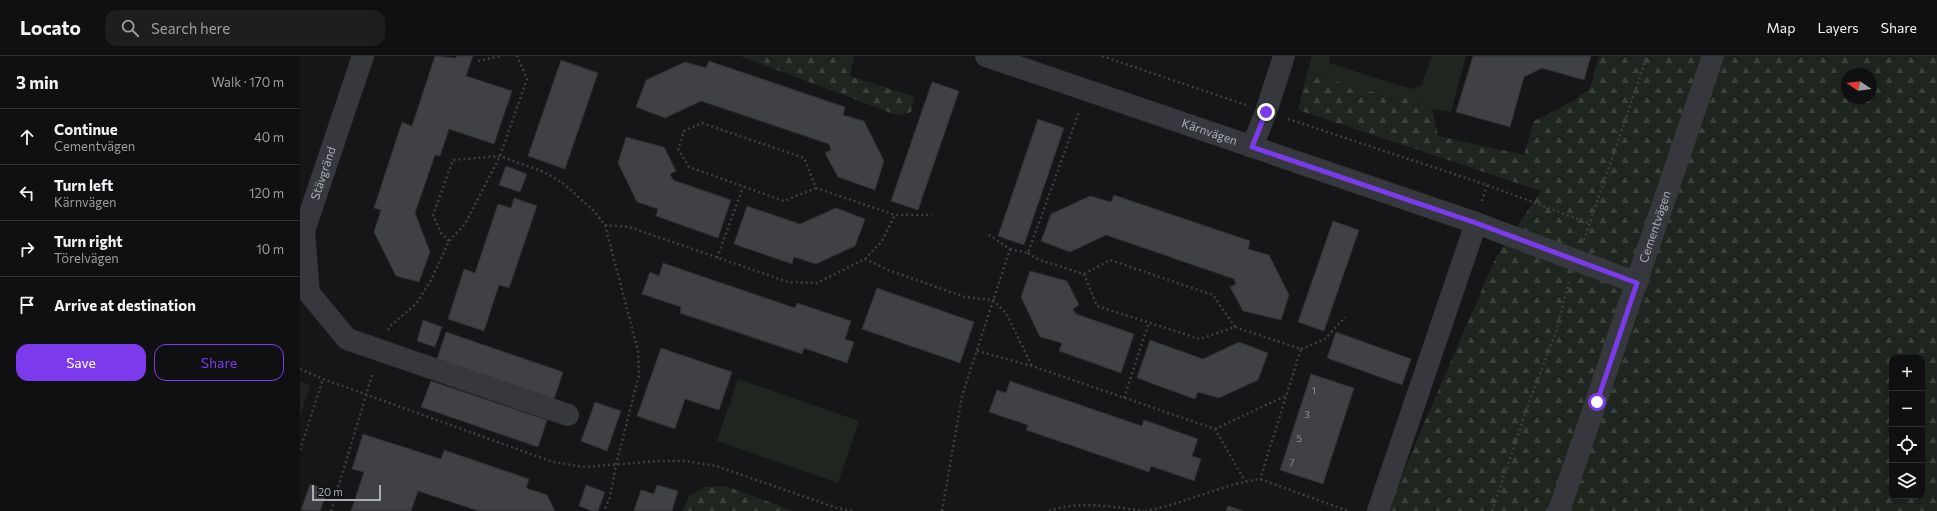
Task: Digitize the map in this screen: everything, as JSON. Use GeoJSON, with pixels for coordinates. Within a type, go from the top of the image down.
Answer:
{"type":"FeatureCollection","features":[{"type":"Feature","properties":{"kind":"street","name":"Stävgränd"},"geometry":{"type":"LineString","coordinates":[[304,301],[302,230],[363,56]]}},
{"type":"Feature","properties":{"kind":"street","name":"Kärnvägen"},"geometry":{"type":"LineString","coordinates":[[986,56],[1476,223],[1637,283]]}},
{"type":"Feature","properties":{"kind":"street"},"geometry":{"type":"LineString","coordinates":[[1252,147],[1266,112],[1284,56]]}},
{"type":"Feature","properties":{"kind":"street","name":"Cementvägen"},"geometry":{"type":"LineString","coordinates":[[1559,511],[1714,56]]}},
{"type":"Feature","properties":{"kind":"street"},"geometry":{"type":"LineString","coordinates":[[1378,511],[1476,223]]}},
{"type":"Feature","properties":{"kind":"street"},"geometry":{"type":"LineString","coordinates":[[304,301],[347,339],[568,415]]}},
{"type":"Feature","properties":{"kind":"path"},"geometry":{"type":"LineString","coordinates":[[478,61],[500,56]]}},
{"type":"Feature","properties":{"kind":"path"},"geometry":{"type":"LineString","coordinates":[[331,511],[379,350],[390,326],[416,304],[431,280],[450,242],[465,224],[500,156],[527,79],[517,56]]}},
{"type":"Feature","properties":{"kind":"path"},"geometry":{"type":"LineString","coordinates":[[1102,56],[1487,185],[1591,224]]}},
{"type":"Feature","properties":{"kind":"path"},"geometry":{"type":"LineString","coordinates":[[1028,253],[1086,90]]}},
{"type":"Feature","properties":{"kind":"path"},"geometry":{"type":"LineString","coordinates":[[816,188],[804,158],[702,123],[684,131],[678,149],[689,167],[784,201],[816,188],[896,215],[932,215]]}},
{"type":"Feature","properties":{"kind":"path"},"geometry":{"type":"LineString","coordinates":[[450,242],[441,233],[433,215],[453,160],[500,156],[544,172],[564,184],[594,211],[605,225],[638,351],[639,375],[616,465],[610,497],[604,511]]}},
{"type":"Feature","properties":{"kind":"path"},"geometry":{"type":"LineString","coordinates":[[717,258],[743,186]]}},
{"type":"Feature","properties":{"kind":"path"},"geometry":{"type":"LineString","coordinates":[[605,225],[629,227],[788,282],[804,284],[817,283],[865,259],[882,241],[896,215]]}},
{"type":"Feature","properties":{"kind":"path"},"geometry":{"type":"LineString","coordinates":[[986,233],[1010,249],[1028,253],[1039,260],[1084,274],[1110,260],[1213,295],[1235,327],[1301,349],[1325,339],[1345,317]]}},
{"type":"Feature","properties":{"kind":"path"},"geometry":{"type":"LineString","coordinates":[[942,511],[962,396],[992,300],[1010,249]]}},
{"type":"Feature","properties":{"kind":"path"},"geometry":{"type":"LineString","coordinates":[[865,259],[888,270],[965,296],[992,300],[1006,313],[1032,366]]}},
{"type":"Feature","properties":{"kind":"path"},"geometry":{"type":"LineString","coordinates":[[1084,274],[1097,306],[1200,339],[1235,327]]}},
{"type":"Feature","properties":{"kind":"path"},"geometry":{"type":"LineString","coordinates":[[1124,398],[1149,322]]}},
{"type":"Feature","properties":{"kind":"path"},"geometry":{"type":"LineString","coordinates":[[1260,479],[1301,349]]}},
{"type":"Feature","properties":{"kind":"path"},"geometry":{"type":"LineString","coordinates":[[976,350],[1032,366],[1215,429],[1245,481]]}},
{"type":"Feature","properties":{"kind":"path"},"geometry":{"type":"LineString","coordinates":[[300,369],[323,379],[553,462],[585,468],[686,461],[716,466],[837,508],[853,511]]}},
{"type":"Feature","properties":{"kind":"path"},"geometry":{"type":"LineString","coordinates":[[300,450],[323,379]]}},
{"type":"Feature","properties":{"kind":"path"},"geometry":{"type":"LineString","coordinates":[[1215,429],[1286,396]]}},
{"type":"Feature","properties":{"kind":"path"},"geometry":{"type":"LineString","coordinates":[[1049,511],[1065,505],[1087,504],[1144,511],[1167,507],[1245,481],[1260,479],[1348,511]]}},
{"type":"Feature","properties":{"kind":"shaded area"},"geometry":{"type":"Polygon","coordinates":[[[300,381],[310,385],[300,417],[300,381]]]}},
{"type":"Feature","properties":{"kind":"green space"},"geometry":{"type":"Polygon","coordinates":[[[740,56],[854,56],[850,76],[915,97],[911,112],[899,116],[740,56]]]}},
{"type":"Feature","properties":{"kind":"green space"},"geometry":{"type":"Polygon","coordinates":[[[1312,56],[1330,56],[1329,63],[1411,89],[1421,86],[1432,56],[1466,56],[1451,112],[1432,109],[1416,97],[1397,99],[1307,73],[1312,56]]]}},
{"type":"Feature","properties":{"kind":"green space"},"geometry":{"type":"Polygon","coordinates":[[[1599,56],[1937,56],[1937,511],[1388,511],[1496,257],[1541,191],[1298,110],[1307,73],[1397,99],[1416,97],[1432,109],[1438,136],[1524,155],[1534,121],[1573,101],[1590,88],[1599,56]]]}},
{"type":"Feature","properties":{"kind":"green space"},"geometry":{"type":"Polygon","coordinates":[[[738,379],[859,421],[838,483],[717,441],[738,379]]]}},
{"type":"Feature","properties":{"kind":"green space"},"geometry":{"type":"Polygon","coordinates":[[[726,486],[794,511],[683,511],[689,496],[706,487],[726,486]]]}},
{"type":"Feature","properties":{"kind":"building"},"geometry":{"type":"Polygon","coordinates":[[[435,56],[456,58],[457,56],[473,56],[466,76],[512,91],[494,144],[449,129],[440,156],[435,155],[415,213],[430,252],[419,282],[396,276],[374,232],[381,210],[374,208],[402,122],[412,126],[435,56]]]}},
{"type":"Feature","properties":{"kind":"building"},"geometry":{"type":"Polygon","coordinates":[[[1473,56],[1591,56],[1584,80],[1542,68],[1524,77],[1510,127],[1456,112],[1473,56]]]}},
{"type":"Feature","properties":{"kind":"building"},"geometry":{"type":"Polygon","coordinates":[[[561,60],[598,73],[565,169],[528,156],[561,60]]]}},
{"type":"Feature","properties":{"kind":"building"},"geometry":{"type":"Polygon","coordinates":[[[709,61],[845,107],[843,115],[864,121],[884,161],[875,190],[838,177],[825,153],[831,150],[829,144],[701,101],[665,118],[636,107],[646,80],[685,62],[706,68],[709,61]]]}},
{"type":"Feature","properties":{"kind":"building"},"geometry":{"type":"Polygon","coordinates":[[[932,82],[959,91],[918,210],[891,201],[932,82]]]}},
{"type":"Feature","properties":{"kind":"building"},"geometry":{"type":"Polygon","coordinates":[[[1038,119],[1064,128],[1024,245],[998,236],[1038,119]]]}},
{"type":"Feature","properties":{"kind":"building"},"geometry":{"type":"Polygon","coordinates":[[[626,137],[664,147],[676,171],[670,174],[673,180],[731,200],[718,238],[656,216],[658,209],[637,202],[618,163],[626,137]]]}},
{"type":"Feature","properties":{"kind":"building"},"geometry":{"type":"Polygon","coordinates":[[[506,166],[527,174],[520,192],[499,185],[506,166]]]}},
{"type":"Feature","properties":{"kind":"building"},"geometry":{"type":"Polygon","coordinates":[[[1114,195],[1250,241],[1248,249],[1269,255],[1289,295],[1281,320],[1243,311],[1230,287],[1236,284],[1234,279],[1106,235],[1070,252],[1041,241],[1051,214],[1090,196],[1111,202],[1114,195]]]}},
{"type":"Feature","properties":{"kind":"building"},"geometry":{"type":"Polygon","coordinates":[[[514,198],[537,206],[509,288],[499,285],[484,331],[448,319],[464,269],[475,273],[498,204],[511,208],[514,198]]]}},
{"type":"Feature","properties":{"kind":"building"},"geometry":{"type":"Polygon","coordinates":[[[747,206],[800,224],[836,208],[865,219],[855,246],[816,264],[794,257],[792,264],[734,244],[747,206]]]}},
{"type":"Feature","properties":{"kind":"building"},"geometry":{"type":"Polygon","coordinates":[[[1333,221],[1359,230],[1324,331],[1298,322],[1333,221]]]}},
{"type":"Feature","properties":{"kind":"building"},"geometry":{"type":"Polygon","coordinates":[[[663,263],[795,308],[797,303],[851,321],[845,339],[854,342],[847,363],[804,348],[802,354],[680,313],[681,307],[642,294],[650,272],[659,276],[663,263]]]}},
{"type":"Feature","properties":{"kind":"building"},"geometry":{"type":"Polygon","coordinates":[[[1030,271],[1067,281],[1079,305],[1073,309],[1076,314],[1134,334],[1121,373],[1059,351],[1062,343],[1040,337],[1021,297],[1030,271]]]}},
{"type":"Feature","properties":{"kind":"building"},"geometry":{"type":"Polygon","coordinates":[[[877,288],[974,322],[960,363],[862,329],[877,288]]]}},
{"type":"Feature","properties":{"kind":"building"},"geometry":{"type":"Polygon","coordinates":[[[423,320],[442,327],[435,347],[417,341],[423,320]]]}},
{"type":"Feature","properties":{"kind":"building"},"geometry":{"type":"Polygon","coordinates":[[[446,332],[563,372],[554,399],[437,359],[446,332]]]}},
{"type":"Feature","properties":{"kind":"building"},"geometry":{"type":"Polygon","coordinates":[[[1336,332],[1411,359],[1402,385],[1327,358],[1336,332]]]}},
{"type":"Feature","properties":{"kind":"building"},"geometry":{"type":"Polygon","coordinates":[[[1150,340],[1203,359],[1239,342],[1268,353],[1258,380],[1219,398],[1198,392],[1195,399],[1137,378],[1150,340]]]}},
{"type":"Feature","properties":{"kind":"building"},"geometry":{"type":"Polygon","coordinates":[[[661,348],[732,372],[719,410],[685,399],[675,429],[637,416],[661,348]]]}},
{"type":"Feature","properties":{"kind":"building"},"geometry":{"type":"Polygon","coordinates":[[[1311,374],[1354,388],[1323,484],[1280,470],[1311,374]]]}},
{"type":"Feature","properties":{"kind":"building"},"geometry":{"type":"Polygon","coordinates":[[[431,381],[547,420],[538,447],[421,407],[431,381]]]}},
{"type":"Feature","properties":{"kind":"building"},"geometry":{"type":"Polygon","coordinates":[[[1010,381],[1142,426],[1144,420],[1198,439],[1192,456],[1201,459],[1194,481],[1151,466],[1149,472],[1026,430],[1028,425],[989,412],[997,390],[1006,393],[1010,381]]]}},
{"type":"Feature","properties":{"kind":"building"},"geometry":{"type":"Polygon","coordinates":[[[595,402],[621,411],[607,451],[581,441],[595,402]]]}},
{"type":"Feature","properties":{"kind":"building"},"geometry":{"type":"Polygon","coordinates":[[[363,434],[441,459],[444,450],[529,479],[526,488],[547,495],[555,511],[479,511],[418,491],[411,511],[351,511],[364,472],[352,469],[363,434]]]}},
{"type":"Feature","properties":{"kind":"building"},"geometry":{"type":"Polygon","coordinates":[[[310,484],[328,490],[320,511],[301,510],[310,484]]]}},
{"type":"Feature","properties":{"kind":"building"},"geometry":{"type":"Polygon","coordinates":[[[586,485],[605,492],[598,511],[592,511],[579,506],[586,485]]]}},
{"type":"Feature","properties":{"kind":"building"},"geometry":{"type":"Polygon","coordinates":[[[657,485],[678,491],[672,511],[634,511],[641,490],[654,494],[657,485]]]}},
{"type":"Feature","properties":{"kind":"building"},"geometry":{"type":"Polygon","coordinates":[[[1228,506],[1243,511],[1226,511],[1228,506]]]}},
{"type":"Feature","properties":{"kind":"route"},"geometry":{"type":"LineString","coordinates":[[1266,112],[1252,147],[1476,223],[1637,283],[1597,402]]}}]}
